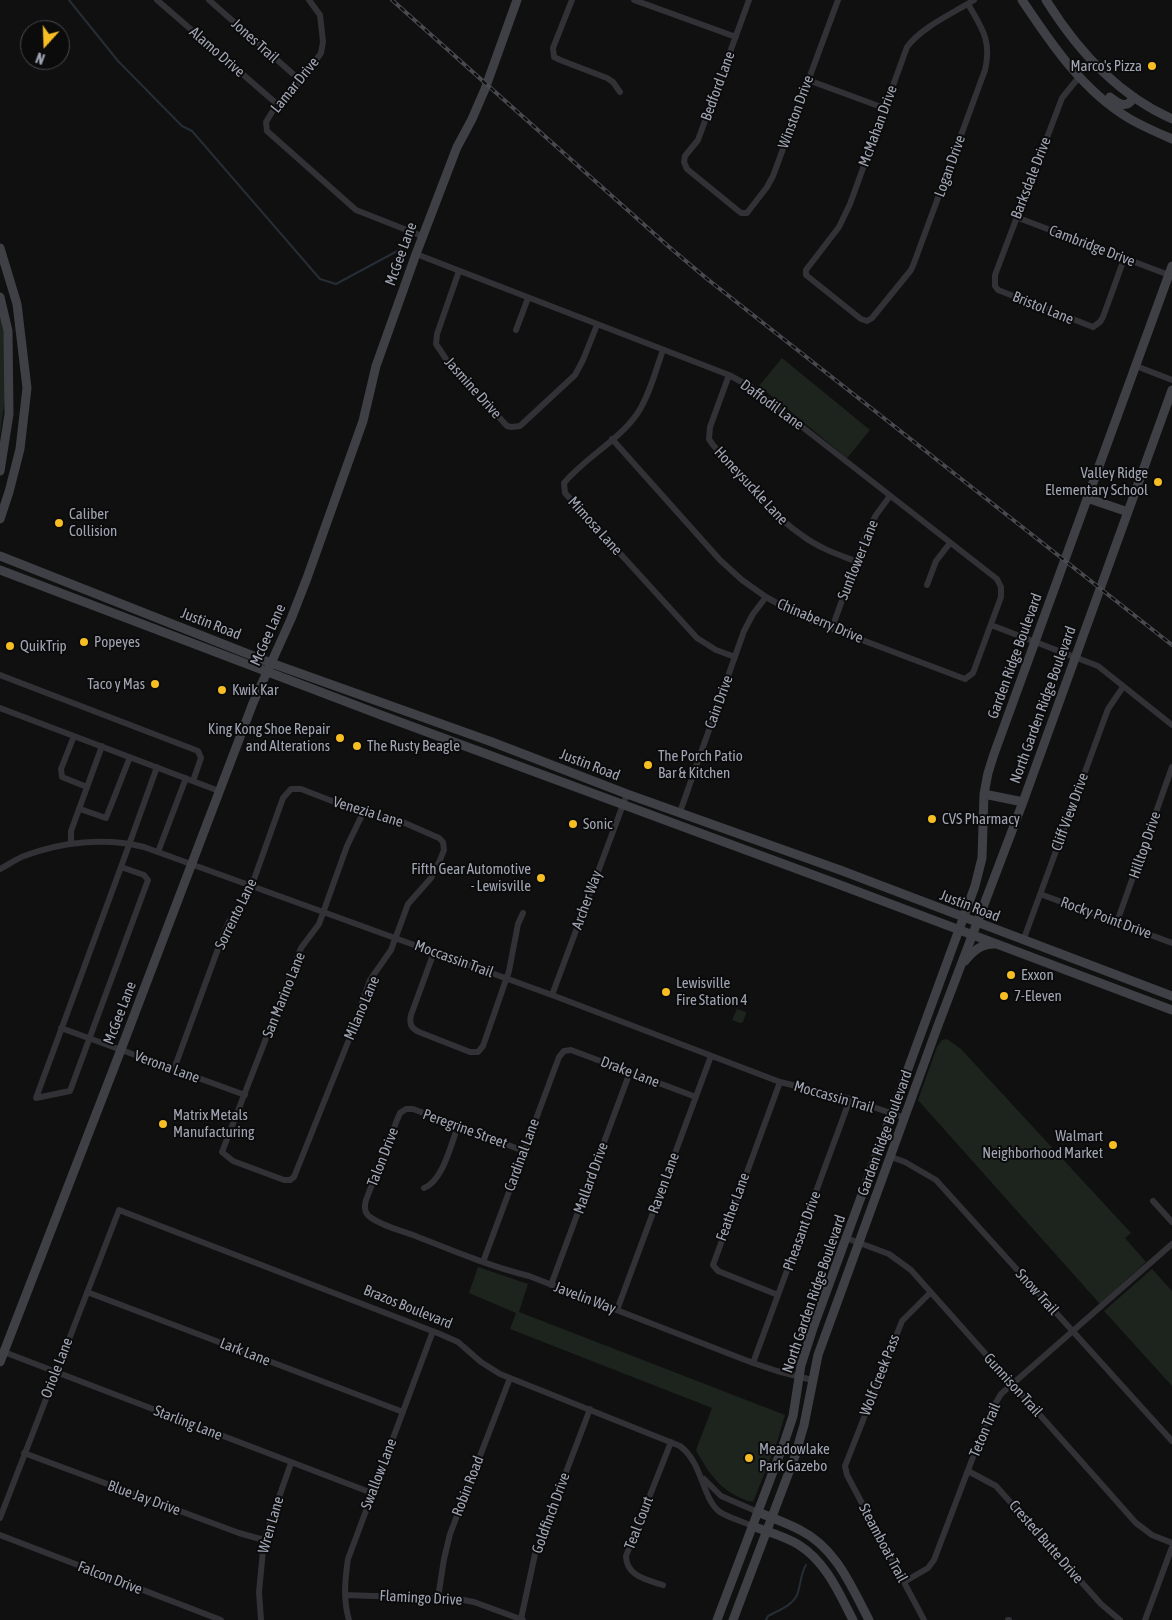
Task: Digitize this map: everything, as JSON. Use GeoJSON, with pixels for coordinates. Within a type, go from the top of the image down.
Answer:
{"type":"FeatureCollection","features":[{"type":"Feature","properties":{"kind":"main road","name":"McGee Lane"},"geometry":{"type":"LineString","coordinates":[[0,1362],[219,791],[266,672],[291,619],[363,421],[376,366],[422,236],[457,147],[485,89],[516,0]]}},
{"type":"Feature","properties":{"kind":"main road"},"geometry":{"type":"LineString","coordinates":[[1022,0],[1054,48],[1079,77],[1102,99],[1131,119],[1172,139]]}},
{"type":"Feature","properties":{"kind":"main road"},"geometry":{"type":"LineString","coordinates":[[1046,0],[1071,37],[1101,70],[1134,97],[1172,119]]}},
{"type":"Feature","properties":{"kind":"main road"},"geometry":{"type":"LineString","coordinates":[[1090,87],[1101,90],[1121,105],[1128,104],[1134,97]]}},
{"type":"Feature","properties":{"kind":"main road"},"geometry":{"type":"LineString","coordinates":[[0,248],[4,273],[18,304],[27,388],[20,449],[0,520]]}},
{"type":"Feature","properties":{"kind":"main road","name":"Garden Ridge Boulevard"},"geometry":{"type":"LineString","coordinates":[[913,1058],[981,868],[984,794],[994,754],[1172,266]]}},
{"type":"Feature","properties":{"kind":"main road"},"geometry":{"type":"LineString","coordinates":[[0,296],[8,331],[9,414],[0,471]]}},
{"type":"Feature","properties":{"kind":"main road","name":"North Garden Ridge Boulevard"},"geometry":{"type":"LineString","coordinates":[[937,1028],[1023,802],[1172,390]]}},
{"type":"Feature","properties":{"kind":"main road"},"geometry":{"type":"LineString","coordinates":[[4,449],[20,449]]}},
{"type":"Feature","properties":{"kind":"main road"},"geometry":{"type":"LineString","coordinates":[[1087,498],[1128,512]]}},
{"type":"Feature","properties":{"kind":"main road","name":"Justin Road"},"geometry":{"type":"LineString","coordinates":[[0,556],[271,663],[439,723],[627,794],[838,869],[1172,996]]}},
{"type":"Feature","properties":{"kind":"main road","name":"Justin Road"},"geometry":{"type":"LineString","coordinates":[[0,570],[266,672],[835,882],[1172,1010]]}},
{"type":"Feature","properties":{"kind":"main road"},"geometry":{"type":"LineString","coordinates":[[434,735],[439,723]]}},
{"type":"Feature","properties":{"kind":"main road"},"geometry":{"type":"LineString","coordinates":[[984,794],[1023,802]]}},
{"type":"Feature","properties":{"kind":"main road"},"geometry":{"type":"LineString","coordinates":[[726,843],[730,830]]}},
{"type":"Feature","properties":{"kind":"main road"},"geometry":{"type":"LineString","coordinates":[[835,882],[838,869]]}},
{"type":"Feature","properties":{"kind":"main road"},"geometry":{"type":"LineString","coordinates":[[960,969],[975,950],[995,944]]}},
{"type":"Feature","properties":{"kind":"main road","name":"Garden Ridge Boulevard"},"geometry":{"type":"LineString","coordinates":[[766,1531],[795,1456],[804,1426],[818,1355],[937,1028]]}},
{"type":"Feature","properties":{"kind":"main road"},"geometry":{"type":"LineString","coordinates":[[913,1058],[926,1058]]}},
{"type":"Feature","properties":{"kind":"main road","name":"North Garden Ridge Boulevard"},"geometry":{"type":"LineString","coordinates":[[717,1620],[788,1432],[793,1416],[805,1352],[913,1058]]}},
{"type":"Feature","properties":{"kind":"main road","name":"Brazos Boulevard"},"geometry":{"type":"LineString","coordinates":[[758,1512],[802,1530],[824,1547],[837,1561],[869,1620]]}},
{"type":"Feature","properties":{"kind":"main road","name":"Brazos Boulevard"},"geometry":{"type":"LineString","coordinates":[[752,1526],[800,1546],[818,1561],[832,1581],[853,1620]]}},
{"type":"Feature","properties":{"kind":"main road"},"geometry":{"type":"LineString","coordinates":[[733,1620],[766,1531]]}},
{"type":"Feature","properties":{"kind":"street","name":"Alamo Drive"},"geometry":{"type":"LineString","coordinates":[[157,0],[277,104]]}},
{"type":"Feature","properties":{"kind":"street","name":"Jones Trail"},"geometry":{"type":"LineString","coordinates":[[209,0],[300,81]]}},
{"type":"Feature","properties":{"kind":"street","name":"Lamar Drive"},"geometry":{"type":"LineString","coordinates":[[309,0],[320,15],[323,42],[318,57],[300,81],[277,104],[266,122],[267,131],[356,210],[422,236]]}},
{"type":"Feature","properties":{"kind":"street"},"geometry":{"type":"LineString","coordinates":[[572,0],[554,48],[554,57],[607,78],[613,82],[620,92]]}},
{"type":"Feature","properties":{"kind":"street"},"geometry":{"type":"LineString","coordinates":[[634,0],[736,36]]}},
{"type":"Feature","properties":{"kind":"street","name":"Bedford Lane"},"geometry":{"type":"LineString","coordinates":[[741,213],[687,169],[684,162],[685,156],[698,140],[749,0]]}},
{"type":"Feature","properties":{"kind":"street","name":"Winston Drive"},"geometry":{"type":"LineString","coordinates":[[741,213],[747,213],[773,176],[838,0]]}},
{"type":"Feature","properties":{"kind":"street","name":"McMahan Drive"},"geometry":{"type":"LineString","coordinates":[[806,275],[809,266],[839,227],[850,204],[907,47],[918,35],[974,0]]}},
{"type":"Feature","properties":{"kind":"street","name":"Logan Drive"},"geometry":{"type":"LineString","coordinates":[[806,275],[861,320],[867,321],[872,318],[911,270],[988,58],[986,38],[968,4]]}},
{"type":"Feature","properties":{"kind":"street","name":"Barksdale Drive"},"geometry":{"type":"LineString","coordinates":[[994,285],[995,275],[1016,217],[1062,98],[1079,77]]}},
{"type":"Feature","properties":{"kind":"street"},"geometry":{"type":"LineString","coordinates":[[808,80],[884,108]]}},
{"type":"Feature","properties":{"kind":"street","name":"Cambridge Drive"},"geometry":{"type":"LineString","coordinates":[[1016,217],[1169,275]]}},
{"type":"Feature","properties":{"kind":"street","name":"Daffodil Lane"},"geometry":{"type":"LineString","coordinates":[[416,254],[729,375],[751,387],[997,579],[1002,591],[1001,597],[970,677]]}},
{"type":"Feature","properties":{"kind":"street","name":"Bristol Lane"},"geometry":{"type":"LineString","coordinates":[[994,285],[998,290],[1084,324],[1095,326],[1103,317],[1124,258]]}},
{"type":"Feature","properties":{"kind":"street","name":"Jasmine Drive"},"geometry":{"type":"LineString","coordinates":[[459,271],[437,334],[436,344],[446,359],[507,426],[520,426],[569,382],[584,360],[597,325]]}},
{"type":"Feature","properties":{"kind":"street"},"geometry":{"type":"LineString","coordinates":[[516,330],[528,298]]}},
{"type":"Feature","properties":{"kind":"street","name":"Mimosa Lane"},"geometry":{"type":"LineString","coordinates":[[663,350],[638,413],[573,473],[564,483],[564,488],[568,497],[697,638],[716,650],[735,658]]}},
{"type":"Feature","properties":{"kind":"street"},"geometry":{"type":"LineString","coordinates":[[1136,366],[1172,380]]}},
{"type":"Feature","properties":{"kind":"street","name":"Honeysuckle Lane"},"geometry":{"type":"LineString","coordinates":[[729,375],[710,427],[709,439],[713,446],[765,504],[787,524],[815,544],[855,561]]}},
{"type":"Feature","properties":{"kind":"street","name":"Chinaberry Drive"},"geometry":{"type":"LineString","coordinates":[[612,439],[720,560],[742,580],[766,597],[804,618],[965,679],[970,677]]}},
{"type":"Feature","properties":{"kind":"street","name":"Sunflower Lane"},"geometry":{"type":"LineString","coordinates":[[832,628],[855,561],[876,515],[890,496]]}},
{"type":"Feature","properties":{"kind":"street"},"geometry":{"type":"LineString","coordinates":[[927,585],[936,561],[950,543]]}},
{"type":"Feature","properties":{"kind":"street","name":"Cain Drive"},"geometry":{"type":"LineString","coordinates":[[680,812],[744,631],[753,614],[766,597]]}},
{"type":"Feature","properties":{"kind":"street"},"geometry":{"type":"LineString","coordinates":[[991,625],[1098,666],[1172,725]]}},
{"type":"Feature","properties":{"kind":"street"},"geometry":{"type":"LineString","coordinates":[[0,675],[198,751],[201,758],[189,779],[158,852]]}},
{"type":"Feature","properties":{"kind":"street","name":"Cliff View Drive"},"geometry":{"type":"LineString","coordinates":[[1023,940],[1108,709],[1123,686]]}},
{"type":"Feature","properties":{"kind":"street"},"geometry":{"type":"LineString","coordinates":[[0,708],[219,791]]}},
{"type":"Feature","properties":{"kind":"street"},"geometry":{"type":"LineString","coordinates":[[74,736],[61,769],[62,777],[88,787]]}},
{"type":"Feature","properties":{"kind":"street"},"geometry":{"type":"LineString","coordinates":[[71,844],[71,832],[102,746]]}},
{"type":"Feature","properties":{"kind":"street"},"geometry":{"type":"LineString","coordinates":[[80,809],[106,818],[130,756]]}},
{"type":"Feature","properties":{"kind":"street"},"geometry":{"type":"LineString","coordinates":[[121,867],[144,875],[148,880],[70,1091],[36,1098],[157,767]]}},
{"type":"Feature","properties":{"kind":"street","name":"Hilltop Drive"},"geometry":{"type":"LineString","coordinates":[[1117,922],[1172,767]]}},
{"type":"Feature","properties":{"kind":"street","name":"Venezia Lane"},"geometry":{"type":"LineString","coordinates":[[291,789],[301,790],[364,813],[398,820],[430,833],[443,842]]}},
{"type":"Feature","properties":{"kind":"street","name":"Sorrento Lane"},"geometry":{"type":"LineString","coordinates":[[174,1070],[222,938],[246,898],[283,798],[291,789]]}},
{"type":"Feature","properties":{"kind":"street","name":"Archer Way"},"geometry":{"type":"LineString","coordinates":[[552,994],[627,794]]}},
{"type":"Feature","properties":{"kind":"street","name":"San Marino Lane"},"geometry":{"type":"LineString","coordinates":[[222,1152],[301,948],[315,931],[324,913],[347,846],[364,813]]}},
{"type":"Feature","properties":{"kind":"street","name":"Milano Lane"},"geometry":{"type":"LineString","coordinates":[[222,1152],[233,1161],[284,1180],[290,1180],[294,1177],[370,980],[386,958],[408,904],[431,878],[444,850],[443,842]]}},
{"type":"Feature","properties":{"kind":"street","name":"Moccassin Trail"},"geometry":{"type":"LineString","coordinates":[[0,869],[24,856],[71,844],[130,843],[552,994],[780,1082],[850,1099],[905,1118]]}},
{"type":"Feature","properties":{"kind":"street","name":"Rocky Point Drive"},"geometry":{"type":"LineString","coordinates":[[1040,894],[1172,943]]}},
{"type":"Feature","properties":{"kind":"street"},"geometry":{"type":"LineString","coordinates":[[434,952],[411,1015],[410,1024],[413,1029],[419,1032],[470,1052],[478,1052],[483,1046],[507,978],[518,924],[523,913]]}},
{"type":"Feature","properties":{"kind":"street","name":"Verona Lane"},"geometry":{"type":"LineString","coordinates":[[61,1028],[244,1096]]}},
{"type":"Feature","properties":{"kind":"street","name":"Drake Lane"},"geometry":{"type":"LineString","coordinates":[[564,1050],[571,1050],[696,1097]]}},
{"type":"Feature","properties":{"kind":"street","name":"Cardinal Lane"},"geometry":{"type":"LineString","coordinates":[[483,1262],[559,1057],[564,1050]]}},
{"type":"Feature","properties":{"kind":"street","name":"Raven Lane"},"geometry":{"type":"LineString","coordinates":[[617,1310],[711,1056]]}},
{"type":"Feature","properties":{"kind":"street","name":"Mallard Drive"},"geometry":{"type":"LineString","coordinates":[[552,1285],[630,1072]]}},
{"type":"Feature","properties":{"kind":"street","name":"Feather Lane"},"geometry":{"type":"LineString","coordinates":[[778,1295],[718,1271],[713,1265],[780,1082]]}},
{"type":"Feature","properties":{"kind":"street","name":"Pheasant Drive"},"geometry":{"type":"LineString","coordinates":[[753,1363],[850,1099]]}},
{"type":"Feature","properties":{"kind":"street","name":"Peregrine Street"},"geometry":{"type":"LineString","coordinates":[[406,1109],[413,1109],[524,1150]]}},
{"type":"Feature","properties":{"kind":"street","name":"Talon Drive"},"geometry":{"type":"LineString","coordinates":[[364,1208],[397,1120],[400,1113],[406,1109]]}},
{"type":"Feature","properties":{"kind":"street"},"geometry":{"type":"LineString","coordinates":[[424,1188],[430,1186],[440,1174],[458,1126]]}},
{"type":"Feature","properties":{"kind":"street","name":"Snow Trail"},"geometry":{"type":"LineString","coordinates":[[891,1157],[906,1162],[936,1180],[1172,1441]]}},
{"type":"Feature","properties":{"kind":"street"},"geometry":{"type":"LineString","coordinates":[[1153,1201],[1172,1222]]}},
{"type":"Feature","properties":{"kind":"street","name":"Javelin Way"},"geometry":{"type":"LineString","coordinates":[[364,1208],[366,1214],[376,1221],[483,1262],[552,1285],[777,1372],[812,1380]]}},
{"type":"Feature","properties":{"kind":"street","name":"Brazos Boulevard"},"geometry":{"type":"LineString","coordinates":[[116,1219],[118,1210],[433,1331],[458,1342],[494,1371],[680,1446],[688,1452],[701,1476],[709,1497],[720,1512],[752,1526]]}},
{"type":"Feature","properties":{"kind":"street","name":"Oriole Lane"},"geometry":{"type":"LineString","coordinates":[[0,1518],[116,1219]]}},
{"type":"Feature","properties":{"kind":"street","name":"Gunnison Trail"},"geometry":{"type":"LineString","coordinates":[[846,1238],[889,1254],[911,1270],[1136,1523],[1152,1535],[1172,1543]]}},
{"type":"Feature","properties":{"kind":"street","name":"Teton Trail"},"geometry":{"type":"LineString","coordinates":[[904,1582],[928,1568],[934,1560],[991,1411],[1001,1394],[1172,1244]]}},
{"type":"Feature","properties":{"kind":"street","name":"Lark Lane"},"geometry":{"type":"LineString","coordinates":[[87,1292],[403,1412]]}},
{"type":"Feature","properties":{"kind":"street","name":"Wolf Creek Pass"},"geometry":{"type":"LineString","coordinates":[[844,1466],[902,1321],[930,1293]]}},
{"type":"Feature","properties":{"kind":"street","name":"Swallow Lane"},"geometry":{"type":"LineString","coordinates":[[349,1620],[345,1595],[348,1559],[433,1331]]}},
{"type":"Feature","properties":{"kind":"street","name":"Starling Lane"},"geometry":{"type":"LineString","coordinates":[[4,1352],[372,1493]]}},
{"type":"Feature","properties":{"kind":"street","name":"Robin Road"},"geometry":{"type":"LineString","coordinates":[[438,1598],[450,1534],[510,1378]]}},
{"type":"Feature","properties":{"kind":"street","name":"Goldfinch Drive"},"geometry":{"type":"LineString","coordinates":[[522,1620],[534,1554],[590,1409]]}},
{"type":"Feature","properties":{"kind":"street","name":"Teal Court"},"geometry":{"type":"LineString","coordinates":[[663,1586],[634,1574],[626,1563],[626,1556],[671,1442]]}},
{"type":"Feature","properties":{"kind":"street","name":"Blue Jay Drive"},"geometry":{"type":"LineString","coordinates":[[24,1453],[239,1533],[264,1540]]}},
{"type":"Feature","properties":{"kind":"street","name":"Wren Lane"},"geometry":{"type":"LineString","coordinates":[[261,1620],[259,1592],[264,1540],[291,1462]]}},
{"type":"Feature","properties":{"kind":"street","name":"Steamboat Trail"},"geometry":{"type":"LineString","coordinates":[[844,1466],[924,1620]]}},
{"type":"Feature","properties":{"kind":"street","name":"Crested Butte Drive"},"geometry":{"type":"LineString","coordinates":[[968,1471],[996,1486],[1101,1604],[1120,1620]]}},
{"type":"Feature","properties":{"kind":"street","name":"Brazos Boulevard"},"geometry":{"type":"LineString","coordinates":[[701,1476],[721,1496],[758,1512]]}},
{"type":"Feature","properties":{"kind":"street","name":"Falcon Drive"},"geometry":{"type":"LineString","coordinates":[[0,1535],[221,1620]]}},
{"type":"Feature","properties":{"kind":"street"},"geometry":{"type":"LineString","coordinates":[[1145,1620],[1172,1547]]}},
{"type":"Feature","properties":{"kind":"street","name":"Flamingo Drive"},"geometry":{"type":"LineString","coordinates":[[345,1595],[438,1598],[474,1602],[522,1620]]}},
{"type":"Feature","properties":{"kind":"shaded area"},"geometry":{"type":"Polygon","coordinates":[[[0,311],[8,374],[0,435],[0,311]]]}},
{"type":"Feature","properties":{"kind":"shaded area"},"geometry":{"type":"Polygon","coordinates":[[[782,358],[870,430],[847,458],[759,386],[782,358]]]}},
{"type":"Feature","properties":{"kind":"shaded area"},"geometry":{"type":"Polygon","coordinates":[[[737,1009],[746,1012],[743,1022],[740,1023],[732,1020],[737,1009]]]}},
{"type":"Feature","properties":{"kind":"shaded area"},"geometry":{"type":"Polygon","coordinates":[[[947,1039],[961,1049],[1131,1233],[1125,1238],[1146,1262],[1100,1304],[918,1100],[937,1047],[942,1040],[947,1039]]]}},
{"type":"Feature","properties":{"kind":"shaded area"},"geometry":{"type":"Polygon","coordinates":[[[478,1267],[528,1284],[519,1312],[785,1415],[777,1442],[753,1502],[726,1490],[706,1468],[696,1450],[712,1408],[510,1329],[516,1313],[469,1293],[478,1267]]]}},
{"type":"Feature","properties":{"kind":"shaded area"},"geometry":{"type":"Polygon","coordinates":[[[1152,1269],[1172,1291],[1172,1386],[1104,1311],[1152,1269]]]}},
{"type":"Feature","properties":{"kind":"waterway"},"geometry":{"type":"LineString","coordinates":[[69,0],[118,61],[182,126],[192,131],[320,279],[336,284],[401,249]]}},
{"type":"Feature","properties":{"kind":"waterway"},"geometry":{"type":"LineString","coordinates":[[766,1620],[768,1616],[784,1608],[795,1599],[806,1565]]}},
{"type":"Feature","properties":{"kind":"railway"},"geometry":{"type":"LineString","coordinates":[[392,0],[706,278],[1172,645]]}},
{"type":"Feature","properties":{"kind":"place","name":"Marco's Pizza"},"geometry":{"type":"Point","coordinates":[1152,66]}},
{"type":"Feature","properties":{"kind":"place","name":"Valley Ridge Elementary School"},"geometry":{"type":"Point","coordinates":[1158,482]}},
{"type":"Feature","properties":{"kind":"place","name":"Caliber Collision"},"geometry":{"type":"Point","coordinates":[59,523]}},
{"type":"Feature","properties":{"kind":"place","name":"Popeyes"},"geometry":{"type":"Point","coordinates":[84,642]}},
{"type":"Feature","properties":{"kind":"place","name":"QuikTrip"},"geometry":{"type":"Point","coordinates":[10,646]}},
{"type":"Feature","properties":{"kind":"place","name":"Taco y Mas"},"geometry":{"type":"Point","coordinates":[155,684]}},
{"type":"Feature","properties":{"kind":"place","name":"Kwik Kar"},"geometry":{"type":"Point","coordinates":[222,690]}},
{"type":"Feature","properties":{"kind":"place","name":"King Kong Shoe Repair and Alterations"},"geometry":{"type":"Point","coordinates":[340,738]}},
{"type":"Feature","properties":{"kind":"place","name":"The Rusty Beagle"},"geometry":{"type":"Point","coordinates":[357,746]}},
{"type":"Feature","properties":{"kind":"place","name":"The Porch Patio Bar & Kitchen"},"geometry":{"type":"Point","coordinates":[648,765]}},
{"type":"Feature","properties":{"kind":"place","name":"CVS Pharmacy"},"geometry":{"type":"Point","coordinates":[932,819]}},
{"type":"Feature","properties":{"kind":"place","name":"Sonic"},"geometry":{"type":"Point","coordinates":[573,824]}},
{"type":"Feature","properties":{"kind":"place","name":"Fifth Gear Automotive - Lewisville"},"geometry":{"type":"Point","coordinates":[541,878]}},
{"type":"Feature","properties":{"kind":"place","name":"Exxon"},"geometry":{"type":"Point","coordinates":[1011,975]}},
{"type":"Feature","properties":{"kind":"place","name":"Lewisville Fire Station 4"},"geometry":{"type":"Point","coordinates":[666,992]}},
{"type":"Feature","properties":{"kind":"place","name":"7-Eleven"},"geometry":{"type":"Point","coordinates":[1004,996]}},
{"type":"Feature","properties":{"kind":"place","name":"Matrix Metals Manufacturing"},"geometry":{"type":"Point","coordinates":[163,1124]}},
{"type":"Feature","properties":{"kind":"place","name":"Walmart Neighborhood Market"},"geometry":{"type":"Point","coordinates":[1113,1145]}},
{"type":"Feature","properties":{"kind":"place","name":"Meadowlake Park Gazebo"},"geometry":{"type":"Point","coordinates":[749,1458]}}]}
